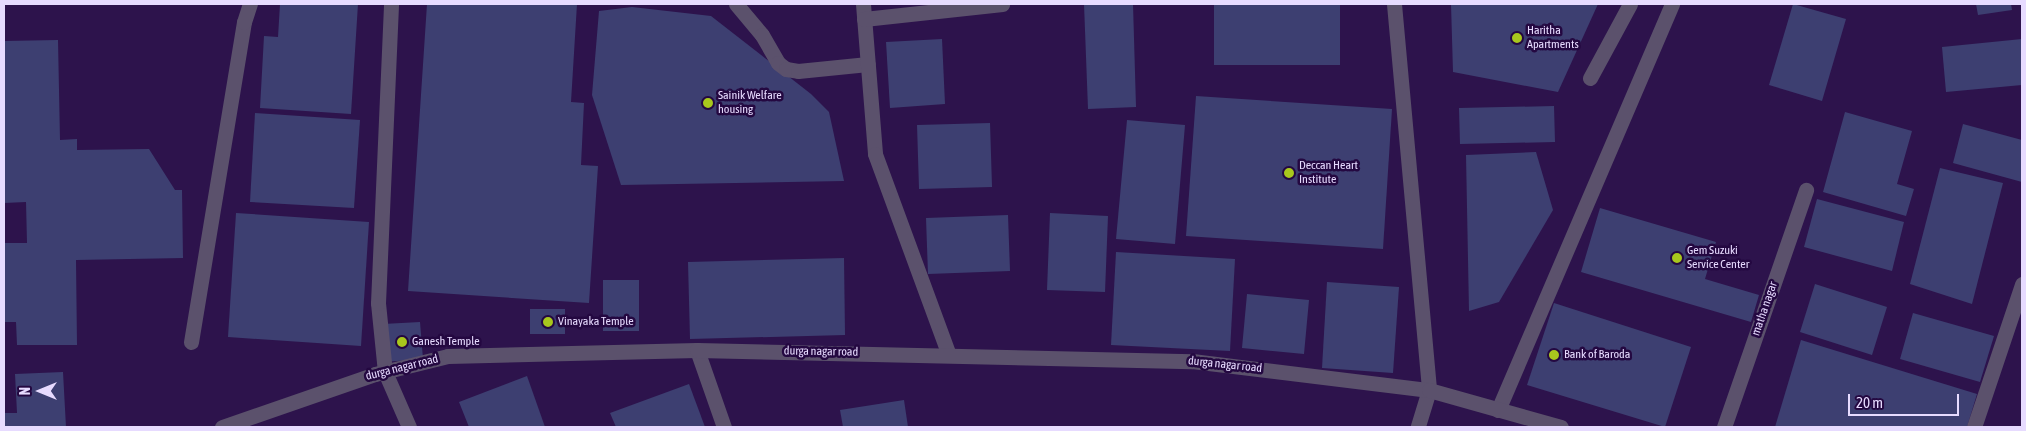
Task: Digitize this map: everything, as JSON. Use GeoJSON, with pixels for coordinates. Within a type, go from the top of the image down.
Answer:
{"type":"FeatureCollection","features":[{"type":"Feature","properties":{"kind":"street"},"geometry":{"type":"LineString","coordinates":[[191,342],[244,22],[250,4]]}},
{"type":"Feature","properties":{"kind":"street"},"geometry":{"type":"LineString","coordinates":[[391,4],[378,303],[385,372],[409,427]]}},
{"type":"Feature","properties":{"kind":"street"},"geometry":{"type":"LineString","coordinates":[[736,4],[762,35],[778,63],[786,69],[798,71],[868,64]]}},
{"type":"Feature","properties":{"kind":"street"},"geometry":{"type":"LineString","coordinates":[[863,4],[875,154],[949,355]]}},
{"type":"Feature","properties":{"kind":"street"},"geometry":{"type":"LineString","coordinates":[[864,19],[1002,4]]}},
{"type":"Feature","properties":{"kind":"street"},"geometry":{"type":"LineString","coordinates":[[1394,4],[1429,390],[1418,427]]}},
{"type":"Feature","properties":{"kind":"street"},"geometry":{"type":"LineString","coordinates":[[1590,78],[1630,4]]}},
{"type":"Feature","properties":{"kind":"street"},"geometry":{"type":"LineString","coordinates":[[1498,410],[1672,4]]}},
{"type":"Feature","properties":{"kind":"street","name":"matha nagar"},"geometry":{"type":"LineString","coordinates":[[1724,427],[1806,190]]}},
{"type":"Feature","properties":{"kind":"street"},"geometry":{"type":"LineString","coordinates":[[1974,427],[2022,284]]}},
{"type":"Feature","properties":{"kind":"street"},"geometry":{"type":"LineString","coordinates":[[697,350],[724,427]]}},
{"type":"Feature","properties":{"kind":"street","name":"durga nagar road"},"geometry":{"type":"LineString","coordinates":[[222,427],[385,372],[448,356],[697,350],[1192,360],[1429,390],[1561,427]]}},
{"type":"Feature","properties":{"kind":"building"},"geometry":{"type":"Polygon","coordinates":[[[280,4],[358,4],[351,114],[260,108],[264,36],[278,37],[280,4]]]}},
{"type":"Feature","properties":{"kind":"building"},"geometry":{"type":"Polygon","coordinates":[[[427,4],[577,4],[571,102],[584,103],[581,165],[598,166],[589,303],[408,291],[427,4]]]}},
{"type":"Feature","properties":{"kind":"building"},"geometry":{"type":"Polygon","coordinates":[[[1084,4],[1133,4],[1136,107],[1088,109],[1084,4]]]}},
{"type":"Feature","properties":{"kind":"building"},"geometry":{"type":"Polygon","coordinates":[[[1214,4],[1340,4],[1340,65],[1214,65],[1214,4]]]}},
{"type":"Feature","properties":{"kind":"building","name":"Haritha Apartments"},"geometry":{"type":"Polygon","coordinates":[[[1451,4],[1598,4],[1558,92],[1453,72],[1451,4]]]}},
{"type":"Feature","properties":{"kind":"building"},"geometry":{"type":"Polygon","coordinates":[[[1793,4],[1846,19],[1822,101],[1769,85],[1793,4]]]}},
{"type":"Feature","properties":{"kind":"building"},"geometry":{"type":"Polygon","coordinates":[[[1976,4],[2011,4],[2012,10],[1978,15],[1976,4]]]}},
{"type":"Feature","properties":{"kind":"building","name":"Sainik Welfare housing"},"geometry":{"type":"Polygon","coordinates":[[[632,7],[711,16],[811,94],[829,112],[844,181],[621,185],[592,95],[599,11],[632,7]]]}},
{"type":"Feature","properties":{"kind":"building"},"geometry":{"type":"Polygon","coordinates":[[[942,39],[945,104],[890,108],[886,42],[942,39]]]}},
{"type":"Feature","properties":{"kind":"building"},"geometry":{"type":"Polygon","coordinates":[[[2022,39],[2022,85],[1946,92],[1942,47],[2022,39]]]}},
{"type":"Feature","properties":{"kind":"building"},"geometry":{"type":"Polygon","coordinates":[[[58,40],[60,140],[77,139],[77,150],[149,149],[175,190],[182,190],[183,258],[76,260],[77,345],[17,345],[16,322],[4,322],[4,243],[27,243],[26,202],[4,203],[4,41],[58,40]]]}},
{"type":"Feature","properties":{"kind":"building","name":"Deccan Heart Institute"},"geometry":{"type":"Polygon","coordinates":[[[1196,96],[1392,109],[1383,249],[1186,236],[1196,96]]]}},
{"type":"Feature","properties":{"kind":"building"},"geometry":{"type":"Polygon","coordinates":[[[1554,106],[1555,142],[1460,144],[1459,108],[1554,106]]]}},
{"type":"Feature","properties":{"kind":"building"},"geometry":{"type":"Polygon","coordinates":[[[1845,112],[1912,131],[1897,184],[1914,189],[1906,216],[1823,192],[1845,112]]]}},
{"type":"Feature","properties":{"kind":"building"},"geometry":{"type":"Polygon","coordinates":[[[255,113],[360,120],[354,208],[250,202],[255,113]]]}},
{"type":"Feature","properties":{"kind":"building"},"geometry":{"type":"Polygon","coordinates":[[[1127,120],[1185,125],[1175,244],[1116,239],[1127,120]]]}},
{"type":"Feature","properties":{"kind":"building"},"geometry":{"type":"Polygon","coordinates":[[[990,123],[992,187],[919,189],[917,125],[990,123]]]}},
{"type":"Feature","properties":{"kind":"building"},"geometry":{"type":"Polygon","coordinates":[[[1963,124],[2022,140],[2022,182],[1953,163],[1963,124]]]}},
{"type":"Feature","properties":{"kind":"building"},"geometry":{"type":"Polygon","coordinates":[[[1536,152],[1553,210],[1499,302],[1469,311],[1466,155],[1536,152]]]}},
{"type":"Feature","properties":{"kind":"building"},"geometry":{"type":"Polygon","coordinates":[[[1940,168],[2003,183],[1972,304],[1910,284],[1940,168]]]}},
{"type":"Feature","properties":{"kind":"building"},"geometry":{"type":"Polygon","coordinates":[[[1817,199],[1904,222],[1892,271],[1804,247],[1817,199]]]}},
{"type":"Feature","properties":{"kind":"building"},"geometry":{"type":"Polygon","coordinates":[[[1600,208],[1716,242],[1705,279],[1759,295],[1751,322],[1581,272],[1600,208]]]}},
{"type":"Feature","properties":{"kind":"building"},"geometry":{"type":"Polygon","coordinates":[[[236,213],[369,222],[361,346],[228,337],[236,213]]]}},
{"type":"Feature","properties":{"kind":"building"},"geometry":{"type":"Polygon","coordinates":[[[1050,213],[1108,216],[1105,292],[1047,290],[1050,213]]]}},
{"type":"Feature","properties":{"kind":"building"},"geometry":{"type":"Polygon","coordinates":[[[1008,215],[1010,271],[928,274],[926,218],[1008,215]]]}},
{"type":"Feature","properties":{"kind":"building"},"geometry":{"type":"Polygon","coordinates":[[[1116,252],[1235,259],[1230,351],[1111,345],[1116,252]]]}},
{"type":"Feature","properties":{"kind":"building"},"geometry":{"type":"Polygon","coordinates":[[[844,258],[845,335],[690,339],[688,262],[844,258]]]}},
{"type":"Feature","properties":{"kind":"building"},"geometry":{"type":"Polygon","coordinates":[[[603,280],[639,280],[639,331],[603,331],[603,280]]]}},
{"type":"Feature","properties":{"kind":"building"},"geometry":{"type":"Polygon","coordinates":[[[1327,282],[1399,287],[1393,373],[1322,368],[1327,282]]]}},
{"type":"Feature","properties":{"kind":"building"},"geometry":{"type":"Polygon","coordinates":[[[1815,284],[1887,307],[1872,355],[1800,332],[1815,284]]]}},
{"type":"Feature","properties":{"kind":"building"},"geometry":{"type":"Polygon","coordinates":[[[1247,294],[1309,300],[1304,354],[1242,348],[1247,294]]]}},
{"type":"Feature","properties":{"kind":"building"},"geometry":{"type":"Polygon","coordinates":[[[1554,303],[1691,347],[1665,427],[1527,385],[1554,303]]]}},
{"type":"Feature","properties":{"kind":"building","name":"Vinayaka Temple"},"geometry":{"type":"Polygon","coordinates":[[[530,309],[565,309],[565,334],[530,334],[530,309]]]}},
{"type":"Feature","properties":{"kind":"building"},"geometry":{"type":"Polygon","coordinates":[[[1913,313],[1994,336],[1980,382],[1900,359],[1913,313]]]}},
{"type":"Feature","properties":{"kind":"building","name":"Ganesh Temple"},"geometry":{"type":"Polygon","coordinates":[[[420,322],[423,359],[384,362],[383,324],[420,322]]]}},
{"type":"Feature","properties":{"kind":"building"},"geometry":{"type":"Polygon","coordinates":[[[1801,340],[1977,394],[1967,427],[1775,427],[1801,340]]]}},
{"type":"Feature","properties":{"kind":"building"},"geometry":{"type":"Polygon","coordinates":[[[63,372],[66,427],[4,427],[4,413],[17,413],[15,374],[63,372]]]}},
{"type":"Feature","properties":{"kind":"building"},"geometry":{"type":"Polygon","coordinates":[[[527,376],[545,427],[469,427],[459,402],[527,376]]]}},
{"type":"Feature","properties":{"kind":"building"},"geometry":{"type":"Polygon","coordinates":[[[689,384],[705,427],[616,427],[610,413],[689,384]]]}},
{"type":"Feature","properties":{"kind":"building"},"geometry":{"type":"Polygon","coordinates":[[[904,400],[908,427],[843,427],[840,410],[904,400]]]}},
{"type":"Feature","properties":{"kind":"place","name":"Haritha Apartments"},"geometry":{"type":"Point","coordinates":[1517,38]}},
{"type":"Feature","properties":{"kind":"place","name":"Sainik Welfare housing"},"geometry":{"type":"Point","coordinates":[708,103]}},
{"type":"Feature","properties":{"kind":"place","name":"Deccan Heart Institute"},"geometry":{"type":"Point","coordinates":[1289,173]}},
{"type":"Feature","properties":{"kind":"place","name":"Gem Suzuki Service Center"},"geometry":{"type":"Point","coordinates":[1677,258]}},
{"type":"Feature","properties":{"kind":"place","name":"Vinayaka Temple"},"geometry":{"type":"Point","coordinates":[548,322]}},
{"type":"Feature","properties":{"kind":"place","name":"Ganesh Temple"},"geometry":{"type":"Point","coordinates":[402,342]}},
{"type":"Feature","properties":{"kind":"place","name":"Bank of Baroda"},"geometry":{"type":"Point","coordinates":[1554,355]}}]}
